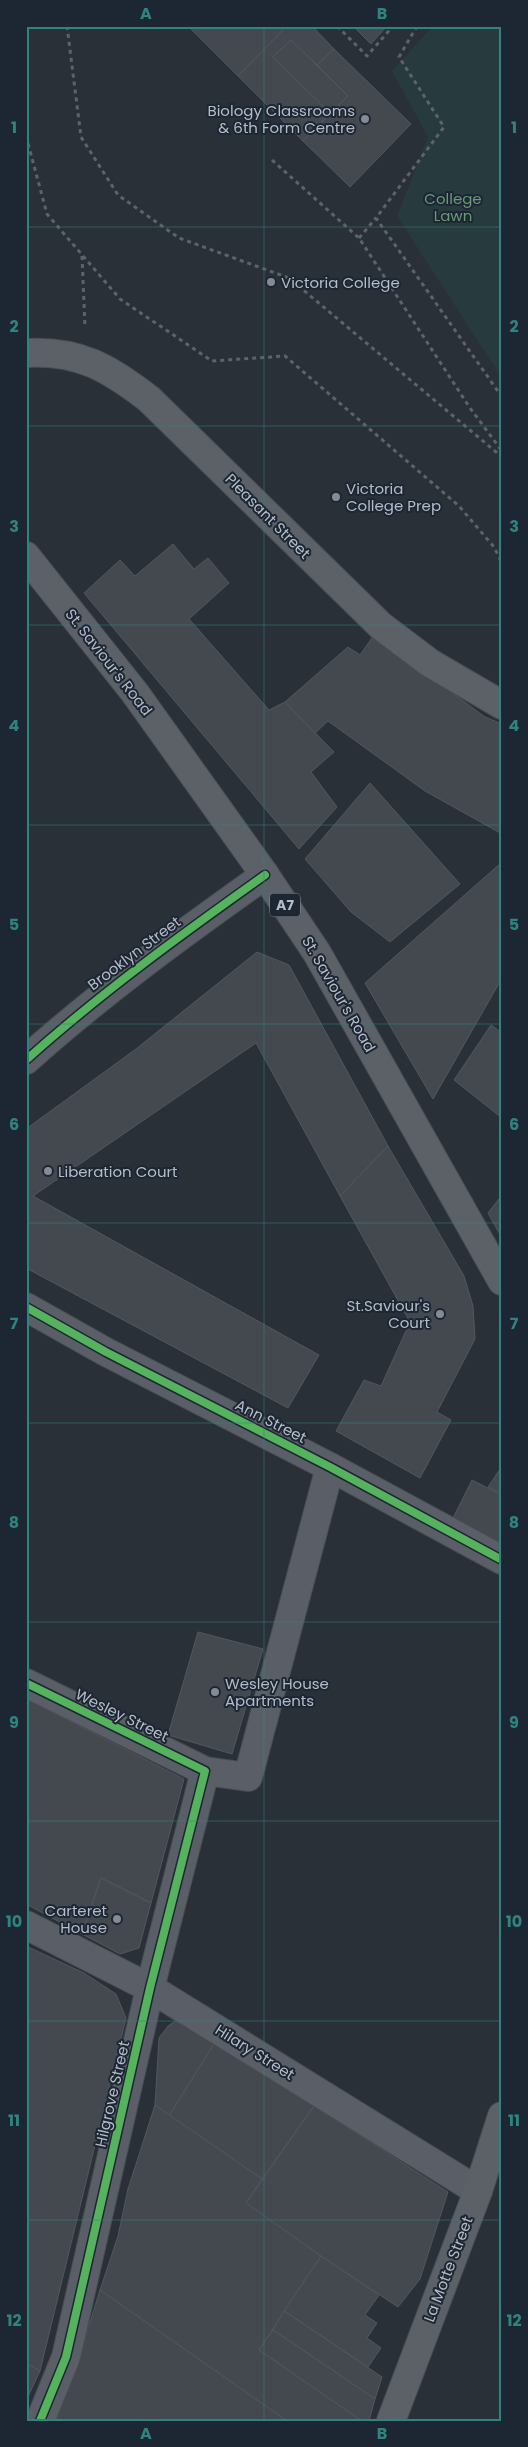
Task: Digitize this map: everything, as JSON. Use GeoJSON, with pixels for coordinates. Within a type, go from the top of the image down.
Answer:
{"type":"FeatureCollection","features":[{"type":"Feature","properties":{"kind":"main road","name":"Pleasant Street"},"geometry":{"type":"LineString","coordinates":[[26,353],[65,354],[89,361],[119,375],[149,399],[380,626],[430,663],[502,704]]}},
{"type":"Feature","properties":{"kind":"main road","name":"St. Saviour's Road"},"geometry":{"type":"LineString","coordinates":[[26,556],[135,693],[265,875],[317,953],[502,1281]]}},
{"type":"Feature","properties":{"kind":"main road","name":"La Motte Street"},"geometry":{"type":"LineString","coordinates":[[391,2421],[478,2190],[502,2116]]}},
{"type":"Feature","properties":{"kind":"street","name":"Brooklyn Street"},"geometry":{"type":"LineString","coordinates":[[26,1060],[69,1021],[151,956],[265,875]]}},
{"type":"Feature","properties":{"kind":"street","name":"Ann Street"},"geometry":{"type":"LineString","coordinates":[[29,1314],[330,1467],[502,1560]]}},
{"type":"Feature","properties":{"kind":"street","name":"Wesley Street"},"geometry":{"type":"LineString","coordinates":[[26,1683],[205,1771],[248,1777],[330,1467]]}},
{"type":"Feature","properties":{"kind":"street","name":"Hilgrove Street"},"geometry":{"type":"LineString","coordinates":[[40,2421],[66,2357],[150,1988],[204,1802],[205,1771]]}},
{"type":"Feature","properties":{"kind":"street","name":"Hilary Street"},"geometry":{"type":"LineString","coordinates":[[26,1925],[150,1988],[478,2190]]}},
{"type":"Feature","properties":{"kind":"path"},"geometry":{"type":"LineString","coordinates":[[67,26],[81,137],[118,195],[178,238],[290,278],[502,457]]}},
{"type":"Feature","properties":{"kind":"path"},"geometry":{"type":"LineString","coordinates":[[337,26],[367,56],[393,26]]}},
{"type":"Feature","properties":{"kind":"path"},"geometry":{"type":"LineString","coordinates":[[359,238],[444,127],[399,57],[417,26]]}},
{"type":"Feature","properties":{"kind":"path"},"geometry":{"type":"LineString","coordinates":[[26,136],[47,214],[120,299],[212,361],[285,356],[459,506],[494,547],[502,563]]}},
{"type":"Feature","properties":{"kind":"path"},"geometry":{"type":"LineString","coordinates":[[272,160],[359,238],[470,408],[502,450]]}},
{"type":"Feature","properties":{"kind":"path"},"geometry":{"type":"LineString","coordinates":[[376,218],[502,397]]}},
{"type":"Feature","properties":{"kind":"path"},"geometry":{"type":"LineString","coordinates":[[65,354],[86,348],[82,256]]}},
{"type":"Feature","properties":{"kind":"green space","name":"College Lawn"},"geometry":{"type":"Polygon","coordinates":[[[433,26],[502,26],[502,378],[397,216],[428,137],[392,71],[433,26]]]}},
{"type":"Feature","properties":{"kind":"building"},"geometry":{"type":"Polygon","coordinates":[[[188,26],[287,26],[238,76],[188,26]]]}},
{"type":"Feature","properties":{"kind":"building"},"geometry":{"type":"Polygon","coordinates":[[[287,26],[312,26],[334,49],[317,65],[291,40],[273,57],[330,113],[303,141],[238,76],[287,26]]]}},
{"type":"Feature","properties":{"kind":"building"},"geometry":{"type":"Polygon","coordinates":[[[353,26],[387,26],[371,44],[353,26]]]}},
{"type":"Feature","properties":{"kind":"building"},"geometry":{"type":"Polygon","coordinates":[[[291,40],[348,96],[330,113],[273,57],[291,40]]]}},
{"type":"Feature","properties":{"kind":"building","name":"Biology Classrooms & 6th Form Centre"},"geometry":{"type":"Polygon","coordinates":[[[334,49],[411,124],[350,187],[303,141],[348,96],[317,65],[334,49]]]}},
{"type":"Feature","properties":{"kind":"building"},"geometry":{"type":"Polygon","coordinates":[[[173,544],[194,569],[208,558],[229,583],[189,619],[269,710],[285,702],[334,752],[311,772],[337,807],[299,849],[84,593],[120,560],[135,576],[173,544]]]}},
{"type":"Feature","properties":{"kind":"building"},"geometry":{"type":"Polygon","coordinates":[[[374,635],[485,717],[502,724],[502,834],[425,791],[328,721],[315,733],[285,702],[348,647],[360,655],[374,635]]]}},
{"type":"Feature","properties":{"kind":"building"},"geometry":{"type":"Polygon","coordinates":[[[370,783],[460,884],[390,942],[351,912],[305,859],[370,783]]]}},
{"type":"Feature","properties":{"kind":"building"},"geometry":{"type":"Polygon","coordinates":[[[502,862],[502,978],[433,1099],[365,983],[502,862]]]}},
{"type":"Feature","properties":{"kind":"building","name":"Liberation Court"},"geometry":{"type":"Polygon","coordinates":[[[257,952],[289,965],[388,1146],[340,1196],[256,1043],[33,1196],[319,1355],[288,1408],[26,1268],[26,1129],[136,1049],[257,952]]]}},
{"type":"Feature","properties":{"kind":"building"},"geometry":{"type":"Polygon","coordinates":[[[491,1025],[502,1033],[502,1118],[454,1080],[491,1025]]]}},
{"type":"Feature","properties":{"kind":"building","name":"St.Saviour's Court"},"geometry":{"type":"Polygon","coordinates":[[[388,1146],[464,1276],[473,1306],[475,1339],[437,1412],[451,1420],[420,1478],[336,1431],[364,1380],[381,1386],[410,1322],[340,1196],[388,1146]]]}},
{"type":"Feature","properties":{"kind":"building"},"geometry":{"type":"Polygon","coordinates":[[[502,1195],[502,1238],[488,1213],[502,1195]]]}},
{"type":"Feature","properties":{"kind":"building"},"geometry":{"type":"Polygon","coordinates":[[[502,1466],[502,1494],[488,1487],[502,1466]]]}},
{"type":"Feature","properties":{"kind":"building"},"geometry":{"type":"Polygon","coordinates":[[[472,1480],[502,1495],[502,1546],[453,1518],[472,1480]]]}},
{"type":"Feature","properties":{"kind":"building","name":"Wesley House Apartments"},"geometry":{"type":"Polygon","coordinates":[[[198,1632],[263,1649],[232,1754],[168,1735],[198,1632]]]}},
{"type":"Feature","properties":{"kind":"building"},"geometry":{"type":"Polygon","coordinates":[[[26,1699],[184,1779],[151,1903],[101,1878],[82,1934],[26,1904],[26,1699]]]}},
{"type":"Feature","properties":{"kind":"building","name":"Carteret House"},"geometry":{"type":"Polygon","coordinates":[[[101,1878],[151,1903],[139,1948],[120,1954],[82,1934],[101,1878]]]}},
{"type":"Feature","properties":{"kind":"building"},"geometry":{"type":"Polygon","coordinates":[[[26,1946],[84,1973],[116,1994],[126,2018],[40,2371],[26,2363],[26,1946]]]}},
{"type":"Feature","properties":{"kind":"building"},"geometry":{"type":"Polygon","coordinates":[[[178,2019],[217,2039],[169,2116],[155,2105],[159,2038],[168,2026],[178,2019]]]}},
{"type":"Feature","properties":{"kind":"building"},"geometry":{"type":"Polygon","coordinates":[[[217,2039],[314,2106],[262,2179],[169,2116],[217,2039]]]}},
{"type":"Feature","properties":{"kind":"building"},"geometry":{"type":"Polygon","coordinates":[[[155,2105],[262,2179],[246,2203],[321,2256],[259,2350],[362,2421],[287,2421],[100,2290],[118,2236],[128,2189],[155,2105]]]}},
{"type":"Feature","properties":{"kind":"building"},"geometry":{"type":"Polygon","coordinates":[[[314,2106],[448,2192],[420,2279],[398,2307],[246,2203],[314,2106]]]}},
{"type":"Feature","properties":{"kind":"building"},"geometry":{"type":"Polygon","coordinates":[[[321,2256],[379,2295],[365,2315],[377,2323],[367,2338],[381,2348],[368,2367],[284,2311],[321,2256]]]}},
{"type":"Feature","properties":{"kind":"building"},"geometry":{"type":"Polygon","coordinates":[[[100,2290],[287,2421],[53,2421],[76,2367],[100,2290]]]}},
{"type":"Feature","properties":{"kind":"building"},"geometry":{"type":"Polygon","coordinates":[[[284,2311],[382,2377],[375,2399],[273,2330],[284,2311]]]}},
{"type":"Feature","properties":{"kind":"building"},"geometry":{"type":"Polygon","coordinates":[[[273,2330],[375,2399],[369,2421],[362,2421],[259,2350],[273,2330]]]}},
{"type":"Feature","properties":{"kind":"building"},"geometry":{"type":"Polygon","coordinates":[[[26,2363],[40,2371],[26,2401],[26,2363]]]}},
{"type":"Feature","properties":{"kind":"cycle path"},"geometry":{"type":"LineString","coordinates":[[26,1060],[113,987],[265,875]]}},
{"type":"Feature","properties":{"kind":"cycle path"},"geometry":{"type":"LineString","coordinates":[[26,1307],[106,1352],[330,1467],[502,1560]]}},
{"type":"Feature","properties":{"kind":"cycle path"},"geometry":{"type":"LineString","coordinates":[[26,1683],[205,1771],[150,1988],[66,2357],[40,2421]]}},
{"type":"Feature","properties":{"kind":"place","name":"Biology Classrooms & 6th Form Centre"},"geometry":{"type":"Point","coordinates":[365,119]}},
{"type":"Feature","properties":{"kind":"place","name":"Victoria College"},"geometry":{"type":"Point","coordinates":[271,282]}},
{"type":"Feature","properties":{"kind":"place","name":"Victoria College Prep"},"geometry":{"type":"Point","coordinates":[336,497]}},
{"type":"Feature","properties":{"kind":"place","name":"Liberation Court"},"geometry":{"type":"Point","coordinates":[48,1171]}},
{"type":"Feature","properties":{"kind":"place","name":"St.Saviour's Court"},"geometry":{"type":"Point","coordinates":[440,1314]}},
{"type":"Feature","properties":{"kind":"place","name":"Wesley House Apartments"},"geometry":{"type":"Point","coordinates":[215,1692]}},
{"type":"Feature","properties":{"kind":"place","name":"Carteret House"},"geometry":{"type":"Point","coordinates":[117,1919]}}]}
